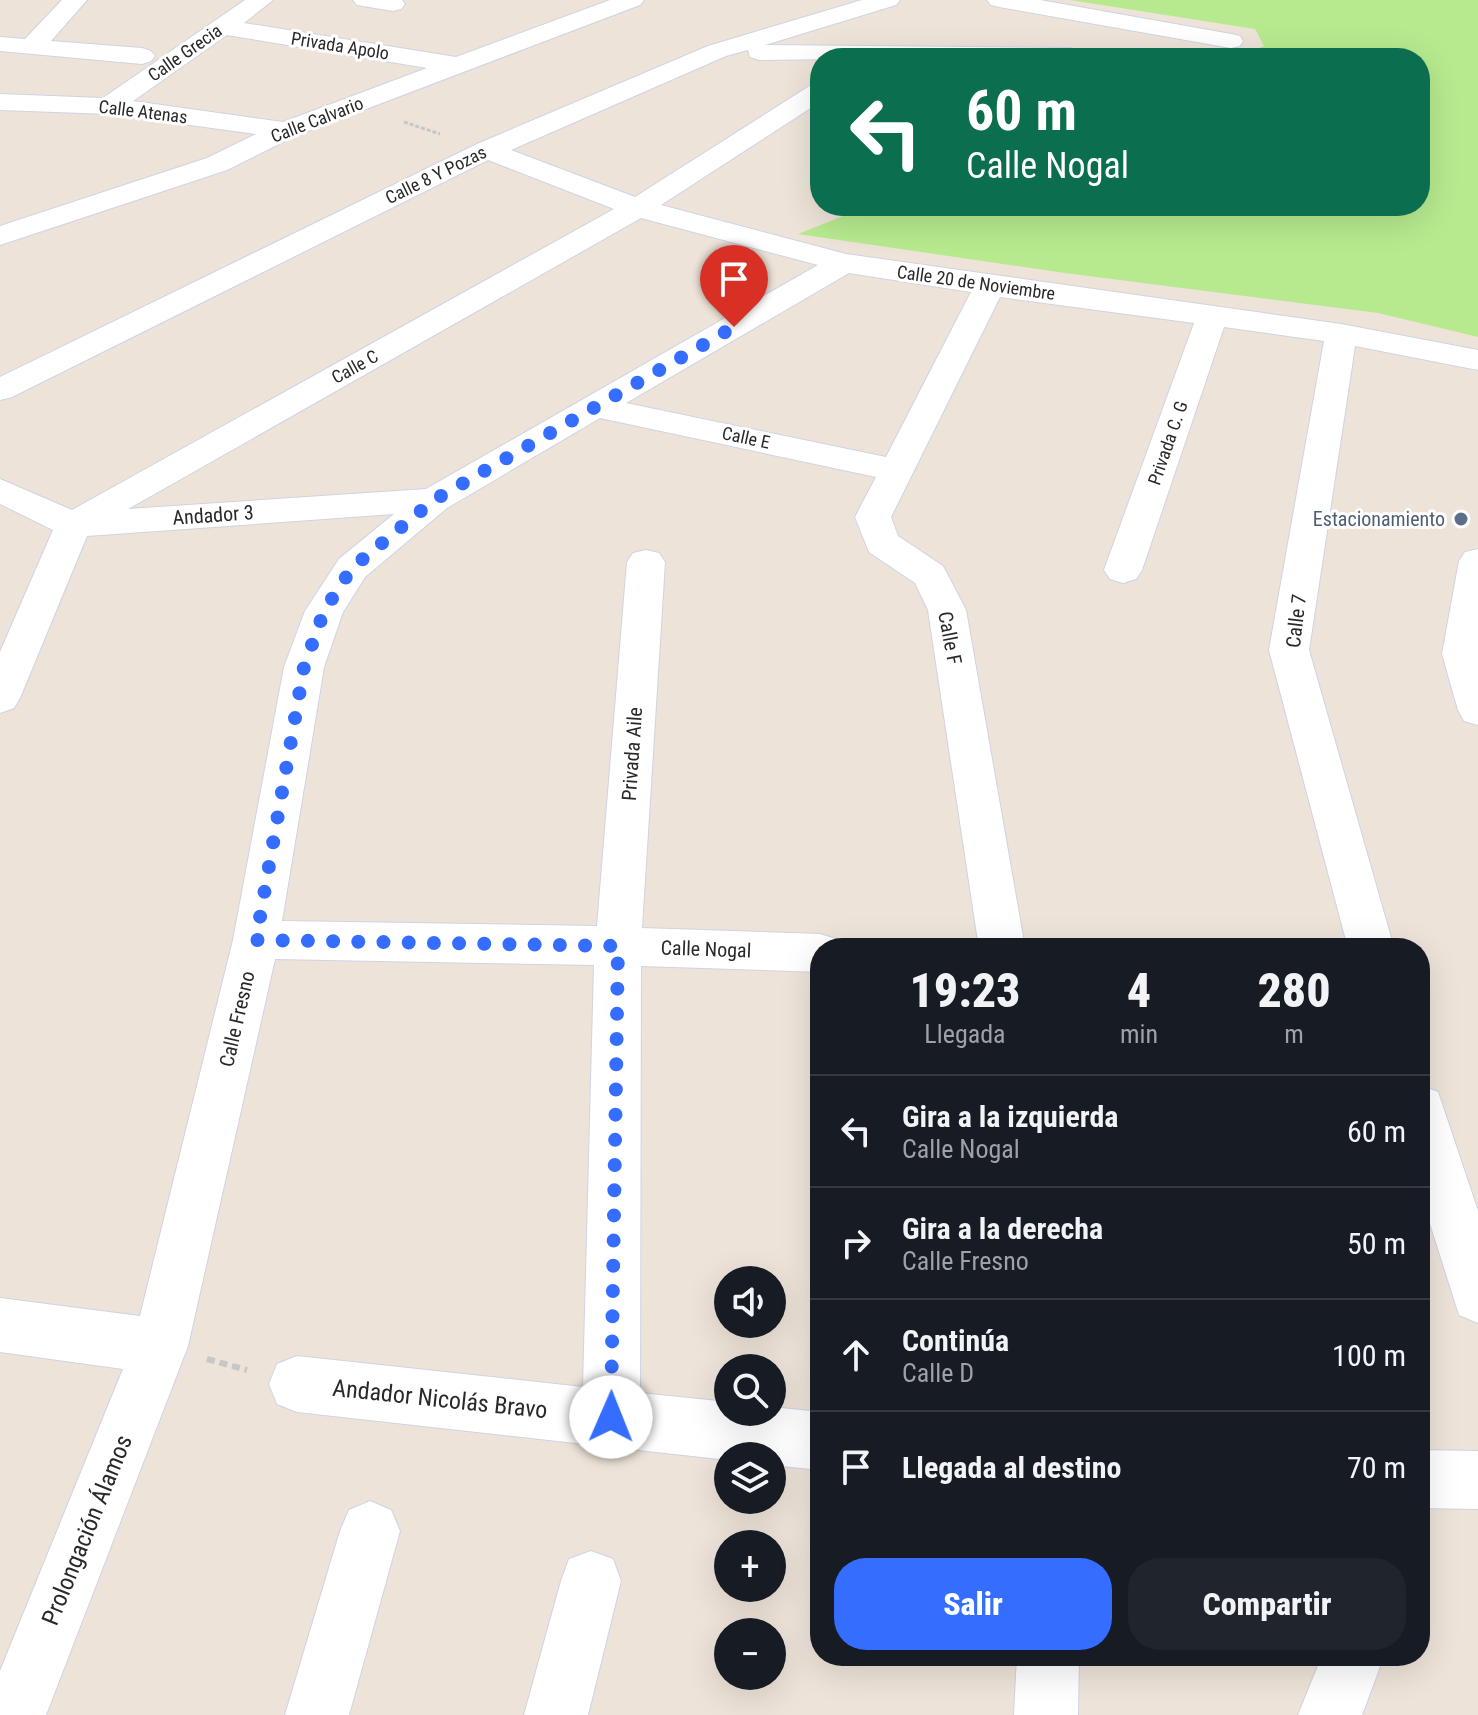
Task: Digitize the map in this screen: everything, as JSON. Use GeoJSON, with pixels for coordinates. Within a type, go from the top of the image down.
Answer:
{"type":"FeatureCollection","features":[{"type":"Feature","properties":{"kind":"street"},"geometry":{"type":"LineString","coordinates":[[32,46],[75,0]]}},
{"type":"Feature","properties":{"kind":"street","name":"Calle Grecia"},"geometry":{"type":"LineString","coordinates":[[109,106],[261,0]]}},
{"type":"Feature","properties":{"kind":"street"},"geometry":{"type":"LineString","coordinates":[[365,0],[393,4]]}},
{"type":"Feature","properties":{"kind":"street","name":"Calle Calvario"},"geometry":{"type":"LineString","coordinates":[[0,236],[217,164],[285,130],[632,0]]}},
{"type":"Feature","properties":{"kind":"street","name":"Calle 8 Y Pozas"},"geometry":{"type":"LineString","coordinates":[[0,390],[487,150],[717,51],[888,0]]}},
{"type":"Feature","properties":{"kind":"street"},"geometry":{"type":"LineString","coordinates":[[999,0],[1231,41]]}},
{"type":"Feature","properties":{"kind":"street","name":"Privada Apolo"},"geometry":{"type":"LineString","coordinates":[[221,27],[458,65]]}},
{"type":"Feature","properties":{"kind":"street"},"geometry":{"type":"LineString","coordinates":[[0,44],[142,56]]}},
{"type":"Feature","properties":{"kind":"street"},"geometry":{"type":"LineString","coordinates":[[717,51],[810,52]]}},
{"type":"Feature","properties":{"kind":"street","name":"Calle C"},"geometry":{"type":"LineString","coordinates":[[73,525],[637,208],[810,97]]}},
{"type":"Feature","properties":{"kind":"street","name":"Calle Atenas"},"geometry":{"type":"LineString","coordinates":[[0,102],[109,106],[285,130]]}},
{"type":"Feature","properties":{"kind":"street"},"geometry":{"type":"LineString","coordinates":[[353,106],[388,117]]}},
{"type":"Feature","properties":{"kind":"street","name":"Calle 20 de Noviembre"},"geometry":{"type":"LineString","coordinates":[[487,150],[637,208],[844,263],[1341,334],[1478,360]]}},
{"type":"Feature","properties":{"kind":"street","name":"Calle Fresno"},"geometry":{"type":"LineString","coordinates":[[160,1346],[256,940],[304,667],[324,611],[352,568],[434,500],[844,263]]}},
{"type":"Feature","properties":{"kind":"street","name":"Calle F"},"geometry":{"type":"LineString","coordinates":[[990,286],[873,517],[882,543],[930,575],[947,610],[1000,938]]}},
{"type":"Feature","properties":{"kind":"street","name":"Privada C. G"},"geometry":{"type":"LineString","coordinates":[[1123,570],[1213,315]]}},
{"type":"Feature","properties":{"kind":"street","name":"Calle 7"},"geometry":{"type":"LineString","coordinates":[[1341,334],[1289,650],[1368,938]]}},
{"type":"Feature","properties":{"kind":"street","name":"Calle E"},"geometry":{"type":"LineString","coordinates":[[596,407],[896,470]]}},
{"type":"Feature","properties":{"kind":"street","name":"Andador 3"},"geometry":{"type":"LineString","coordinates":[[0,490],[73,525],[434,500]]}},
{"type":"Feature","properties":{"kind":"street"},"geometry":{"type":"LineString","coordinates":[[0,698],[73,525]]}},
{"type":"Feature","properties":{"kind":"street"},"geometry":{"type":"LineString","coordinates":[[1478,561],[1470,654],[1478,710]]}},
{"type":"Feature","properties":{"kind":"street","name":"Privada Aile"},"geometry":{"type":"LineString","coordinates":[[611,1417],[618,946],[646,562]]}},
{"type":"Feature","properties":{"kind":"street","name":"Calle Nogal"},"geometry":{"type":"LineString","coordinates":[[256,940],[810,953]]}},
{"type":"Feature","properties":{"kind":"street"},"geometry":{"type":"LineString","coordinates":[[1430,1140],[1478,1296]]}},
{"type":"Feature","properties":{"kind":"street"},"geometry":{"type":"LineString","coordinates":[[0,1325],[160,1346]]}},
{"type":"Feature","properties":{"kind":"street","name":"Prolongación Álamos"},"geometry":{"type":"LineString","coordinates":[[14,1715],[160,1346]]}},
{"type":"Feature","properties":{"kind":"street","name":"Andador Nicolás Bravo"},"geometry":{"type":"LineString","coordinates":[[297,1384],[810,1440]]}},
{"type":"Feature","properties":{"kind":"street"},"geometry":{"type":"LineString","coordinates":[[1430,1479],[1478,1480]]}},
{"type":"Feature","properties":{"kind":"street"},"geometry":{"type":"LineString","coordinates":[[317,1715],[370,1531]]}},
{"type":"Feature","properties":{"kind":"street"},"geometry":{"type":"LineString","coordinates":[[556,1715],[591,1581]]}},
{"type":"Feature","properties":{"kind":"street"},"geometry":{"type":"LineString","coordinates":[[1046,1715],[1048,1666]]}},
{"type":"Feature","properties":{"kind":"street"},"geometry":{"type":"LineString","coordinates":[[1330,1715],[1349,1666]]}},
{"type":"Feature","properties":{"kind":"path"},"geometry":{"type":"LineString","coordinates":[[160,1346],[297,1384]]}},
{"type":"Feature","properties":{"kind":"green space"},"geometry":{"type":"Polygon","coordinates":[[[1070,0],[1478,0],[1478,337],[1378,313],[1065,273],[798,234],[843,216],[1430,216],[1430,48],[1259,48],[1264,46],[1255,29],[1070,0]]]}},
{"type":"Feature","properties":{"kind":"place","name":"Estacionamiento"},"geometry":{"type":"Point","coordinates":[1461,519]}},
{"type":"Feature","properties":{"kind":"route"},"geometry":{"type":"LineString","coordinates":[[611,1417],[618,946],[256,940],[304,667],[324,611],[352,568],[434,500],[734,327]]}}]}
